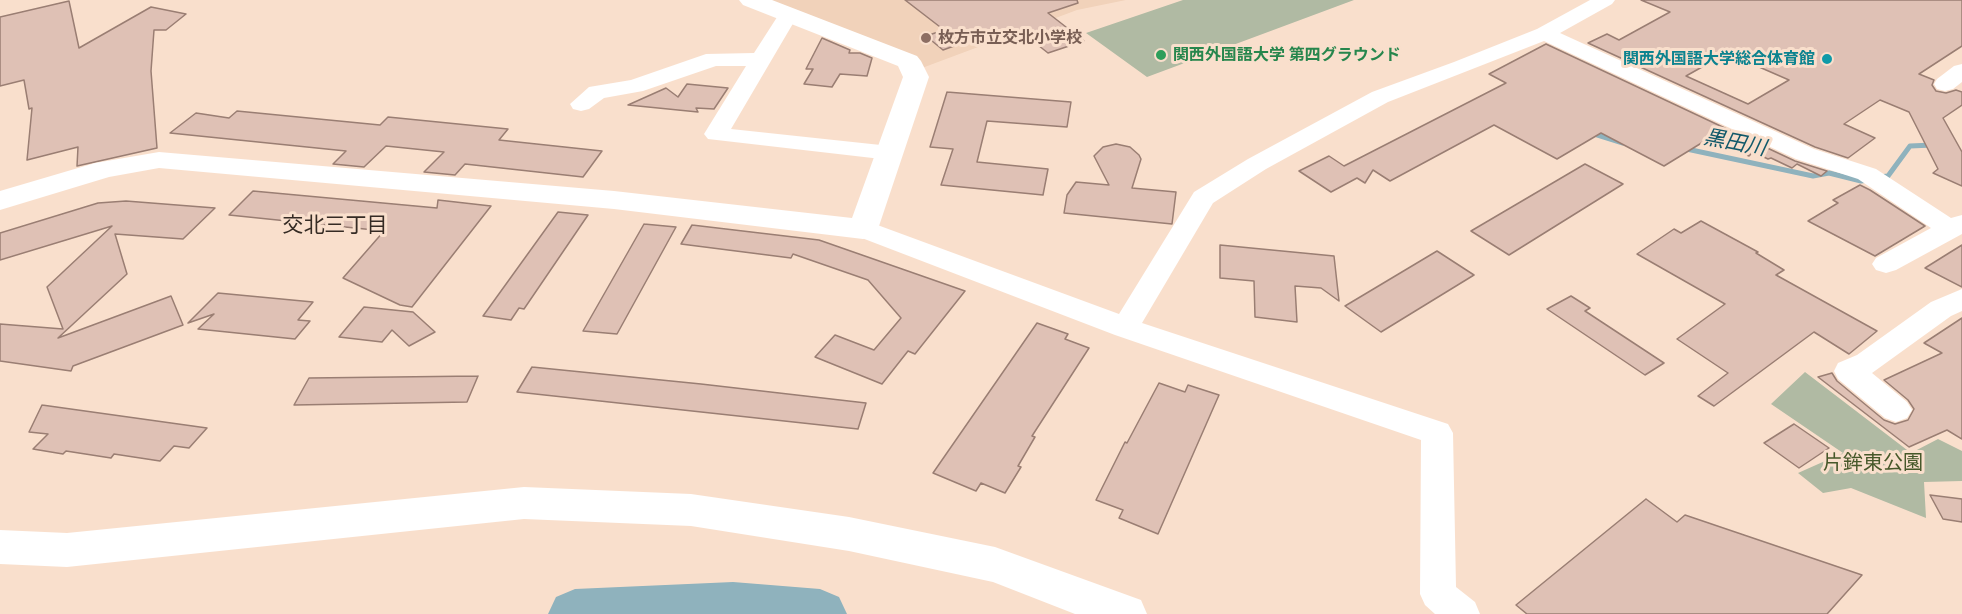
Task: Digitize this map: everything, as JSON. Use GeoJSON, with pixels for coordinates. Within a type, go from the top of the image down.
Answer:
{"type":"FeatureCollection","features":[{"type":"Feature","properties":{"kind":"street"},"geometry":{"type":"LineString","coordinates":[[751,0],[908,61],[916,77],[863,229]]}},
{"type":"Feature","properties":{"kind":"street"},"geometry":{"type":"LineString","coordinates":[[1125,328],[1203,198],[1257,164],[1380,97],[1462,67],[1544,33],[1602,0]]}},
{"type":"Feature","properties":{"kind":"street"},"geometry":{"type":"LineString","coordinates":[[788,15],[716,134],[890,153]]}},
{"type":"Feature","properties":{"kind":"street"},"geometry":{"type":"LineString","coordinates":[[1544,33],[1804,154],[1876,180],[1954,233]]}},
{"type":"Feature","properties":{"kind":"street"},"geometry":{"type":"LineString","coordinates":[[581,104],[597,92],[635,86],[714,58],[761,60]]}},
{"type":"Feature","properties":{"kind":"street"},"geometry":{"type":"LineString","coordinates":[[0,201],[105,169],[159,160],[614,200],[863,229],[1125,328],[1437,433],[1438,594],[1462,614]]}},
{"type":"Feature","properties":{"kind":"street"},"geometry":{"type":"LineString","coordinates":[[1886,264],[1954,233]]}},
{"type":"Feature","properties":{"kind":"street"},"geometry":{"type":"LineString","coordinates":[[1896,410],[1849,371],[1868,363],[1941,309],[1962,299]]}},
{"type":"Feature","properties":{"kind":"street"},"geometry":{"type":"LineString","coordinates":[[0,547],[67,550],[524,503],[691,510],[849,534],[995,566],[1126,614]]}},
{"type":"Feature","properties":{"kind":"shaded area","name":"枚方市立交北小学校"},"geometry":{"type":"Polygon","coordinates":[[[751,0],[1126,0],[1077,10],[914,71],[751,0]]]}},
{"type":"Feature","properties":{"kind":"green space","name":"関西外国語大学 第四グラウンド"},"geometry":{"type":"Polygon","coordinates":[[[1183,0],[1354,0],[1147,77],[1086,33],[1183,0]]]}},
{"type":"Feature","properties":{"kind":"green space","name":"片鉾東公園"},"geometry":{"type":"Polygon","coordinates":[[[1805,372],[1911,453],[1938,439],[1962,451],[1962,481],[1924,482],[1926,518],[1851,488],[1823,493],[1798,473],[1843,453],[1771,404],[1805,372]]]}},
{"type":"Feature","properties":{"kind":"building"},"geometry":{"type":"Polygon","coordinates":[[[905,0],[1077,0],[1078,3],[1048,13],[1084,41],[1048,53],[1019,30],[1004,35],[998,30],[943,50],[926,36],[944,30],[905,0]]]}},
{"type":"Feature","properties":{"kind":"building"},"geometry":{"type":"Polygon","coordinates":[[[1641,0],[1962,0],[1962,46],[1919,74],[1934,80],[1932,85],[1936,91],[1962,92],[1962,105],[1943,118],[1962,152],[1962,186],[1933,173],[1938,169],[1909,112],[1880,100],[1844,124],[1875,138],[1848,158],[1815,147],[1588,43],[1607,34],[1619,40],[1670,12],[1641,0]],[[1727,53],[1686,76],[1748,104],[1789,80],[1727,53]]]}},
{"type":"Feature","properties":{"kind":"building"},"geometry":{"type":"Polygon","coordinates":[[[69,1],[79,48],[151,7],[186,14],[166,30],[154,30],[151,71],[157,148],[77,166],[78,147],[27,160],[32,108],[29,109],[24,80],[0,86],[0,17],[69,1]]]}},
{"type":"Feature","properties":{"kind":"building"},"geometry":{"type":"Polygon","coordinates":[[[822,38],[850,50],[849,53],[860,53],[872,58],[867,76],[840,74],[832,87],[804,84],[813,69],[806,69],[822,38]]]}},
{"type":"Feature","properties":{"kind":"building"},"geometry":{"type":"Polygon","coordinates":[[[1546,44],[1795,161],[1827,171],[1821,176],[1797,164],[1792,168],[1753,152],[1749,156],[1708,139],[1664,166],[1601,133],[1557,159],[1494,125],[1390,181],[1373,170],[1365,183],[1357,178],[1331,192],[1299,171],[1329,156],[1344,166],[1506,83],[1489,74],[1546,44]]]}},
{"type":"Feature","properties":{"kind":"building"},"geometry":{"type":"Polygon","coordinates":[[[687,84],[728,88],[714,109],[696,108],[698,112],[628,105],[666,88],[678,97],[687,84]]]}},
{"type":"Feature","properties":{"kind":"building"},"geometry":{"type":"Polygon","coordinates":[[[947,92],[1071,102],[1067,127],[987,121],[977,162],[1048,169],[1043,195],[941,185],[953,149],[930,147],[947,92]]]}},
{"type":"Feature","properties":{"kind":"building"},"geometry":{"type":"Polygon","coordinates":[[[237,111],[380,125],[388,117],[508,129],[499,140],[602,151],[583,177],[465,164],[455,175],[424,172],[444,152],[386,146],[364,167],[333,164],[346,151],[170,133],[196,113],[229,118],[237,111]]]}},
{"type":"Feature","properties":{"kind":"building"},"geometry":{"type":"Polygon","coordinates":[[[1116,144],[1130,147],[1141,159],[1132,188],[1176,192],[1172,224],[1064,213],[1067,195],[1076,182],[1109,185],[1094,156],[1103,147],[1116,144]]]}},
{"type":"Feature","properties":{"kind":"building"},"geometry":{"type":"Polygon","coordinates":[[[1585,164],[1623,184],[1509,255],[1471,231],[1585,164]]]}},
{"type":"Feature","properties":{"kind":"building"},"geometry":{"type":"Polygon","coordinates":[[[1860,185],[1925,226],[1875,256],[1808,221],[1838,203],[1833,200],[1860,185]]]}},
{"type":"Feature","properties":{"kind":"building"},"geometry":{"type":"Polygon","coordinates":[[[253,191],[437,208],[438,200],[491,206],[412,307],[400,305],[343,278],[384,231],[229,215],[253,191]]]}},
{"type":"Feature","properties":{"kind":"building"},"geometry":{"type":"Polygon","coordinates":[[[126,201],[215,208],[183,239],[115,234],[127,274],[58,338],[171,296],[183,325],[73,366],[71,371],[0,361],[0,324],[63,329],[47,287],[112,226],[0,260],[0,233],[98,203],[126,201]]]}},
{"type":"Feature","properties":{"kind":"building"},"geometry":{"type":"Polygon","coordinates":[[[558,212],[588,215],[524,309],[519,308],[511,320],[483,316],[558,212]]]}},
{"type":"Feature","properties":{"kind":"building"},"geometry":{"type":"Polygon","coordinates":[[[1701,221],[1758,252],[1756,253],[1784,270],[1776,275],[1877,331],[1849,354],[1814,332],[1714,406],[1698,396],[1728,373],[1677,339],[1725,304],[1637,254],[1674,229],[1681,233],[1701,221]]]}},
{"type":"Feature","properties":{"kind":"building"},"geometry":{"type":"Polygon","coordinates":[[[644,224],[676,227],[617,334],[583,331],[644,224]]]}},
{"type":"Feature","properties":{"kind":"building"},"geometry":{"type":"Polygon","coordinates":[[[692,225],[819,240],[965,291],[915,354],[908,351],[882,384],[815,357],[835,335],[874,350],[901,318],[868,280],[793,254],[791,258],[681,244],[692,225]]]}},
{"type":"Feature","properties":{"kind":"building"},"geometry":{"type":"Polygon","coordinates":[[[1220,245],[1334,256],[1339,301],[1321,288],[1295,286],[1297,322],[1255,317],[1254,281],[1220,278],[1220,245]]]}},
{"type":"Feature","properties":{"kind":"building"},"geometry":{"type":"Polygon","coordinates":[[[1962,245],[1962,287],[1925,268],[1949,253],[1962,245]]]}},
{"type":"Feature","properties":{"kind":"building"},"geometry":{"type":"Polygon","coordinates":[[[1437,251],[1474,275],[1381,332],[1345,306],[1437,251]]]}},
{"type":"Feature","properties":{"kind":"building"},"geometry":{"type":"Polygon","coordinates":[[[218,293],[313,302],[298,320],[310,321],[295,339],[198,329],[214,314],[188,323],[218,293]]]}},
{"type":"Feature","properties":{"kind":"building"},"geometry":{"type":"Polygon","coordinates":[[[1571,296],[1590,308],[1585,311],[1664,363],[1645,375],[1547,309],[1571,296]]]}},
{"type":"Feature","properties":{"kind":"building"},"geometry":{"type":"Polygon","coordinates":[[[364,307],[413,312],[435,332],[409,346],[392,330],[382,342],[339,337],[364,307]]]}},
{"type":"Feature","properties":{"kind":"building"},"geometry":{"type":"Polygon","coordinates":[[[1962,318],[1962,439],[1947,430],[1909,447],[1818,377],[1832,373],[1837,381],[1884,420],[1895,424],[1908,420],[1914,409],[1908,400],[1884,380],[1942,353],[1924,343],[1962,318]]]}},
{"type":"Feature","properties":{"kind":"building"},"geometry":{"type":"Polygon","coordinates":[[[1037,323],[1068,334],[1065,339],[1089,348],[1032,436],[1035,437],[1018,466],[1021,467],[1005,493],[981,483],[976,491],[933,473],[1037,323]]]}},
{"type":"Feature","properties":{"kind":"building"},"geometry":{"type":"Polygon","coordinates":[[[532,367],[866,403],[858,429],[517,392],[532,367]]]}},
{"type":"Feature","properties":{"kind":"building"},"geometry":{"type":"Polygon","coordinates":[[[478,376],[467,402],[294,405],[309,378],[478,376]]]}},
{"type":"Feature","properties":{"kind":"building"},"geometry":{"type":"Polygon","coordinates":[[[1159,383],[1185,392],[1188,385],[1219,395],[1158,534],[1119,518],[1123,510],[1096,500],[1125,442],[1127,443],[1159,383]]]}},
{"type":"Feature","properties":{"kind":"building"},"geometry":{"type":"Polygon","coordinates":[[[42,405],[207,428],[189,448],[174,446],[160,461],[114,454],[111,458],[66,451],[63,454],[33,449],[48,434],[29,432],[42,405]]]}},
{"type":"Feature","properties":{"kind":"building"},"geometry":{"type":"Polygon","coordinates":[[[1794,424],[1829,448],[1799,468],[1764,443],[1794,424]]]}},
{"type":"Feature","properties":{"kind":"building"},"geometry":{"type":"Polygon","coordinates":[[[1930,495],[1962,499],[1962,522],[1943,519],[1930,495]]]}},
{"type":"Feature","properties":{"kind":"building"},"geometry":{"type":"Polygon","coordinates":[[[1646,499],[1677,522],[1685,515],[1862,575],[1827,614],[1527,614],[1516,605],[1646,499]]]}},
{"type":"Feature","properties":{"kind":"waterway","name":"黒田川"},"geometry":{"type":"LineString","coordinates":[[1588,132],[1623,143]]}},
{"type":"Feature","properties":{"kind":"waterway","name":"黒田川"},"geometry":{"type":"LineString","coordinates":[[1879,177],[1888,176],[1910,146],[1933,145]]}},
{"type":"Feature","properties":{"kind":"waterway","name":"黒田川"},"geometry":{"type":"LineString","coordinates":[[1682,148],[1813,176],[1829,173],[1861,181],[1868,180]]}},
{"type":"Feature","properties":{"kind":"waterway"},"geometry":{"type":"LineString","coordinates":[[575,614],[733,606],[820,614]]}},
{"type":"Feature","properties":{"kind":"place","name":"枚方市立交北小学校"},"geometry":{"type":"Point","coordinates":[926,38]}},
{"type":"Feature","properties":{"kind":"place","name":"関西外国語大学 第四グラウンド"},"geometry":{"type":"Point","coordinates":[1161,55]}},
{"type":"Feature","properties":{"kind":"place","name":"関西外国語大学総合体育館"},"geometry":{"type":"Point","coordinates":[1827,59]}},
{"type":"Feature","properties":{"kind":"district","name":"交北三丁目"},"geometry":{"type":"Point","coordinates":[335,226]}}]}
